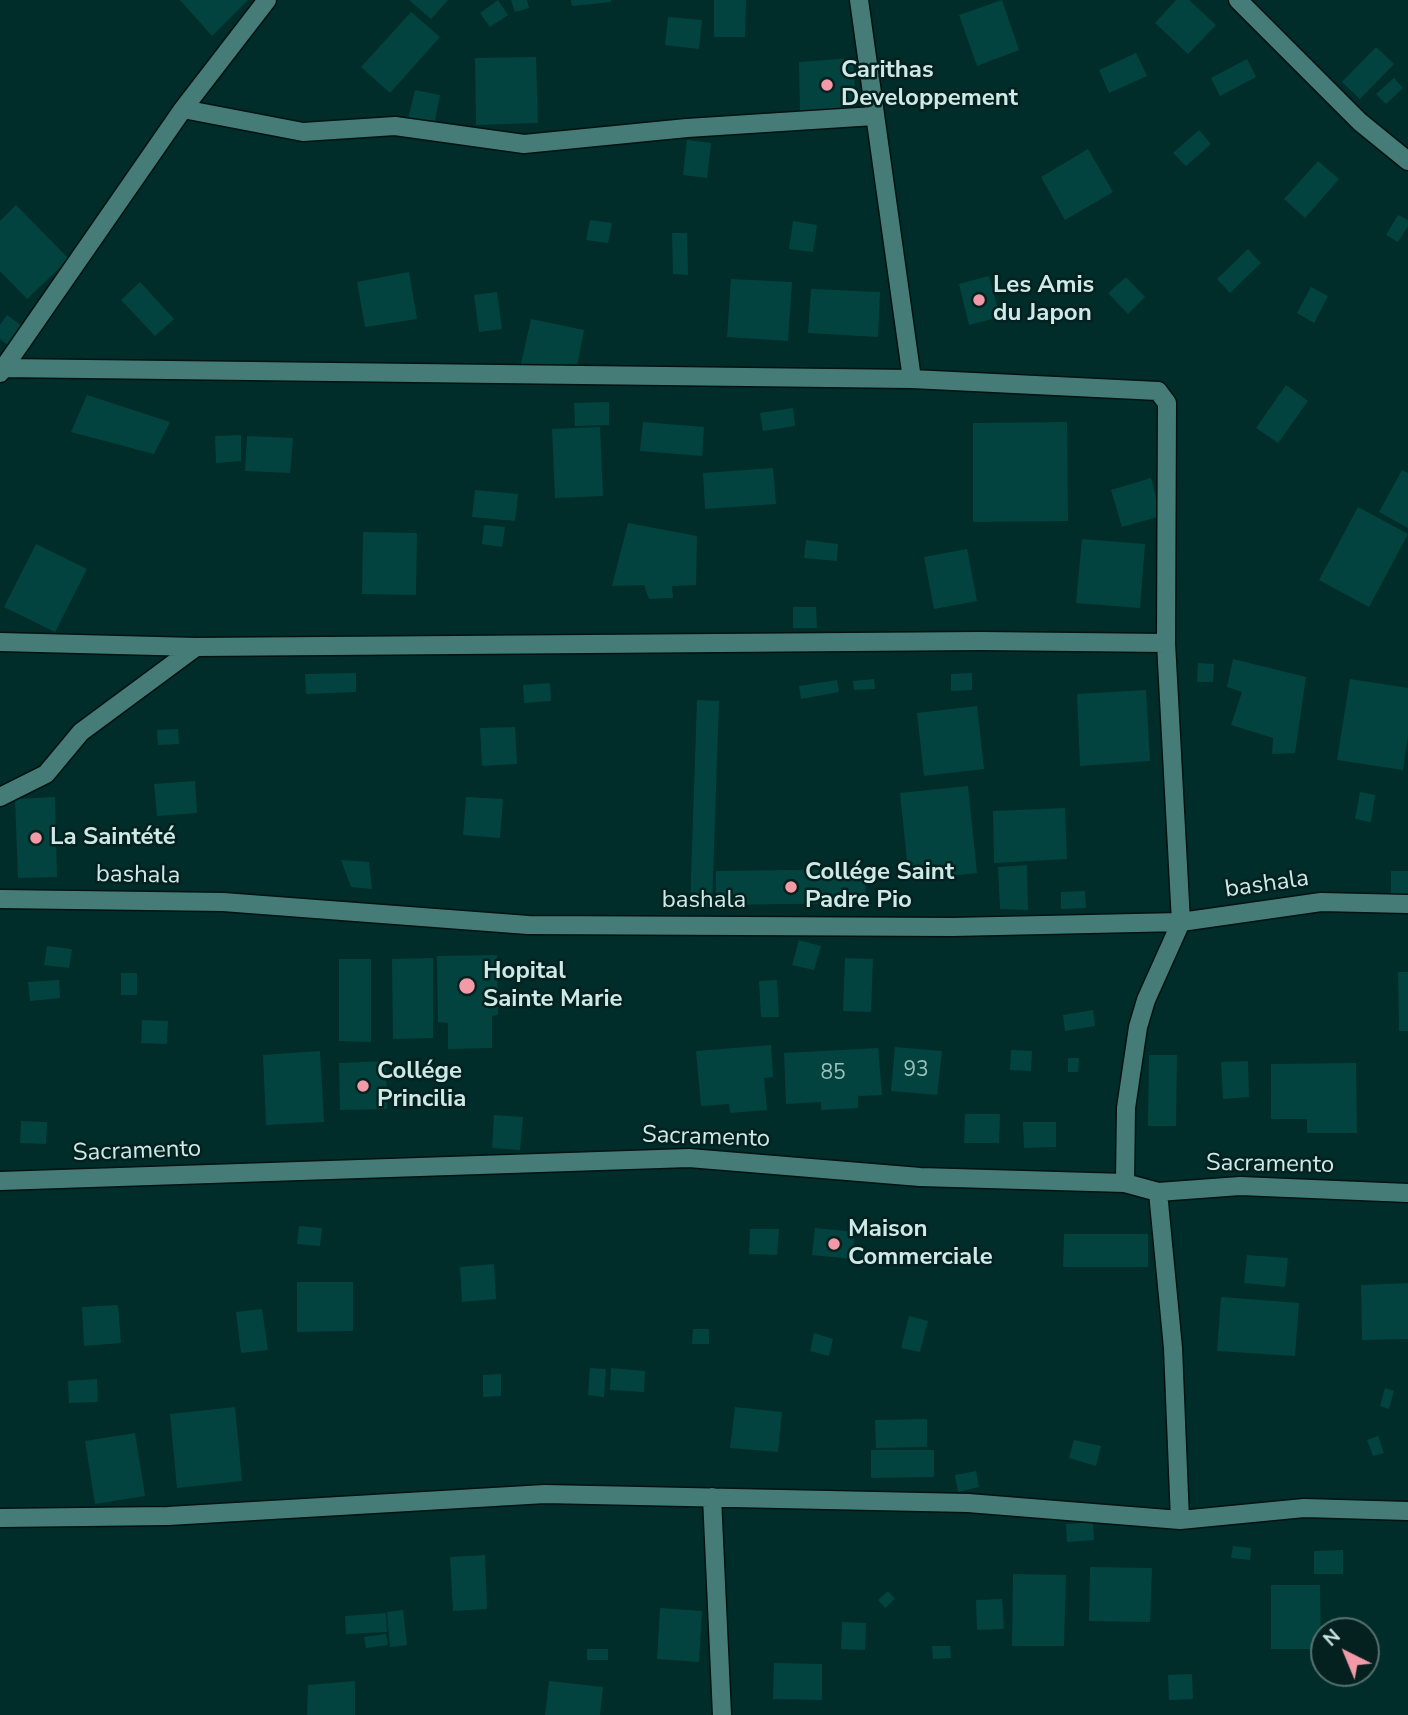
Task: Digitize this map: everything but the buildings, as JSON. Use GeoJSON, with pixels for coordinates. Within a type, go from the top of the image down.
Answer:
{"type":"FeatureCollection","features":[{"type":"Feature","properties":{"kind":"street"},"geometry":{"type":"LineString","coordinates":[[2,371],[183,109],[267,0]]}},
{"type":"Feature","properties":{"kind":"street"},"geometry":{"type":"LineString","coordinates":[[859,0],[912,379]]}},
{"type":"Feature","properties":{"kind":"street"},"geometry":{"type":"LineString","coordinates":[[1238,0],[1360,122],[1408,160]]}},
{"type":"Feature","properties":{"kind":"street"},"geometry":{"type":"LineString","coordinates":[[183,109],[303,132],[395,126],[524,144],[687,128],[874,116]]}},
{"type":"Feature","properties":{"kind":"street"},"geometry":{"type":"LineString","coordinates":[[2,371],[912,379],[1158,391],[1167,403],[1166,643],[1181,922],[1146,1000],[1138,1027],[1126,1108],[1125,1183]]}},
{"type":"Feature","properties":{"kind":"street"},"geometry":{"type":"LineString","coordinates":[[0,642],[195,647],[981,641],[1166,643]]}},
{"type":"Feature","properties":{"kind":"street"},"geometry":{"type":"LineString","coordinates":[[0,797],[46,774],[81,732],[195,647]]}},
{"type":"Feature","properties":{"kind":"street","name":"bashala"},"geometry":{"type":"LineString","coordinates":[[0,899],[223,902],[528,925],[952,927],[1181,922],[1321,902],[1408,904]]}},
{"type":"Feature","properties":{"kind":"street","name":"Sacramento"},"geometry":{"type":"LineString","coordinates":[[0,1181],[689,1158],[920,1177],[1125,1183],[1158,1192],[1240,1186],[1408,1194]]}},
{"type":"Feature","properties":{"kind":"street"},"geometry":{"type":"LineString","coordinates":[[1158,1192],[1173,1348],[1180,1520]]}},
{"type":"Feature","properties":{"kind":"street"},"geometry":{"type":"LineString","coordinates":[[0,1518],[168,1516],[545,1494],[968,1503],[1180,1520],[1304,1508],[1408,1511]]}},
{"type":"Feature","properties":{"kind":"street"},"geometry":{"type":"LineString","coordinates":[[712,1497],[722,1715]]}},
{"type":"Feature","properties":{"kind":"place","name":"Carithas Developpement"},"geometry":{"type":"Point","coordinates":[827,85]}},
{"type":"Feature","properties":{"kind":"place","name":"Les Amis du Japon"},"geometry":{"type":"Point","coordinates":[979,300]}},
{"type":"Feature","properties":{"kind":"place","name":"La Saintété"},"geometry":{"type":"Point","coordinates":[36,838]}},
{"type":"Feature","properties":{"kind":"place","name":"Collége Saint Padre Pio"},"geometry":{"type":"Point","coordinates":[791,887]}},
{"type":"Feature","properties":{"kind":"place","name":"Hopital Sainte Marie"},"geometry":{"type":"Point","coordinates":[467,986]}},
{"type":"Feature","properties":{"kind":"place","name":"Collége Princilia"},"geometry":{"type":"Point","coordinates":[363,1086]}},
{"type":"Feature","properties":{"kind":"place","name":"Maison Commerciale"},"geometry":{"type":"Point","coordinates":[834,1244]}}]}
